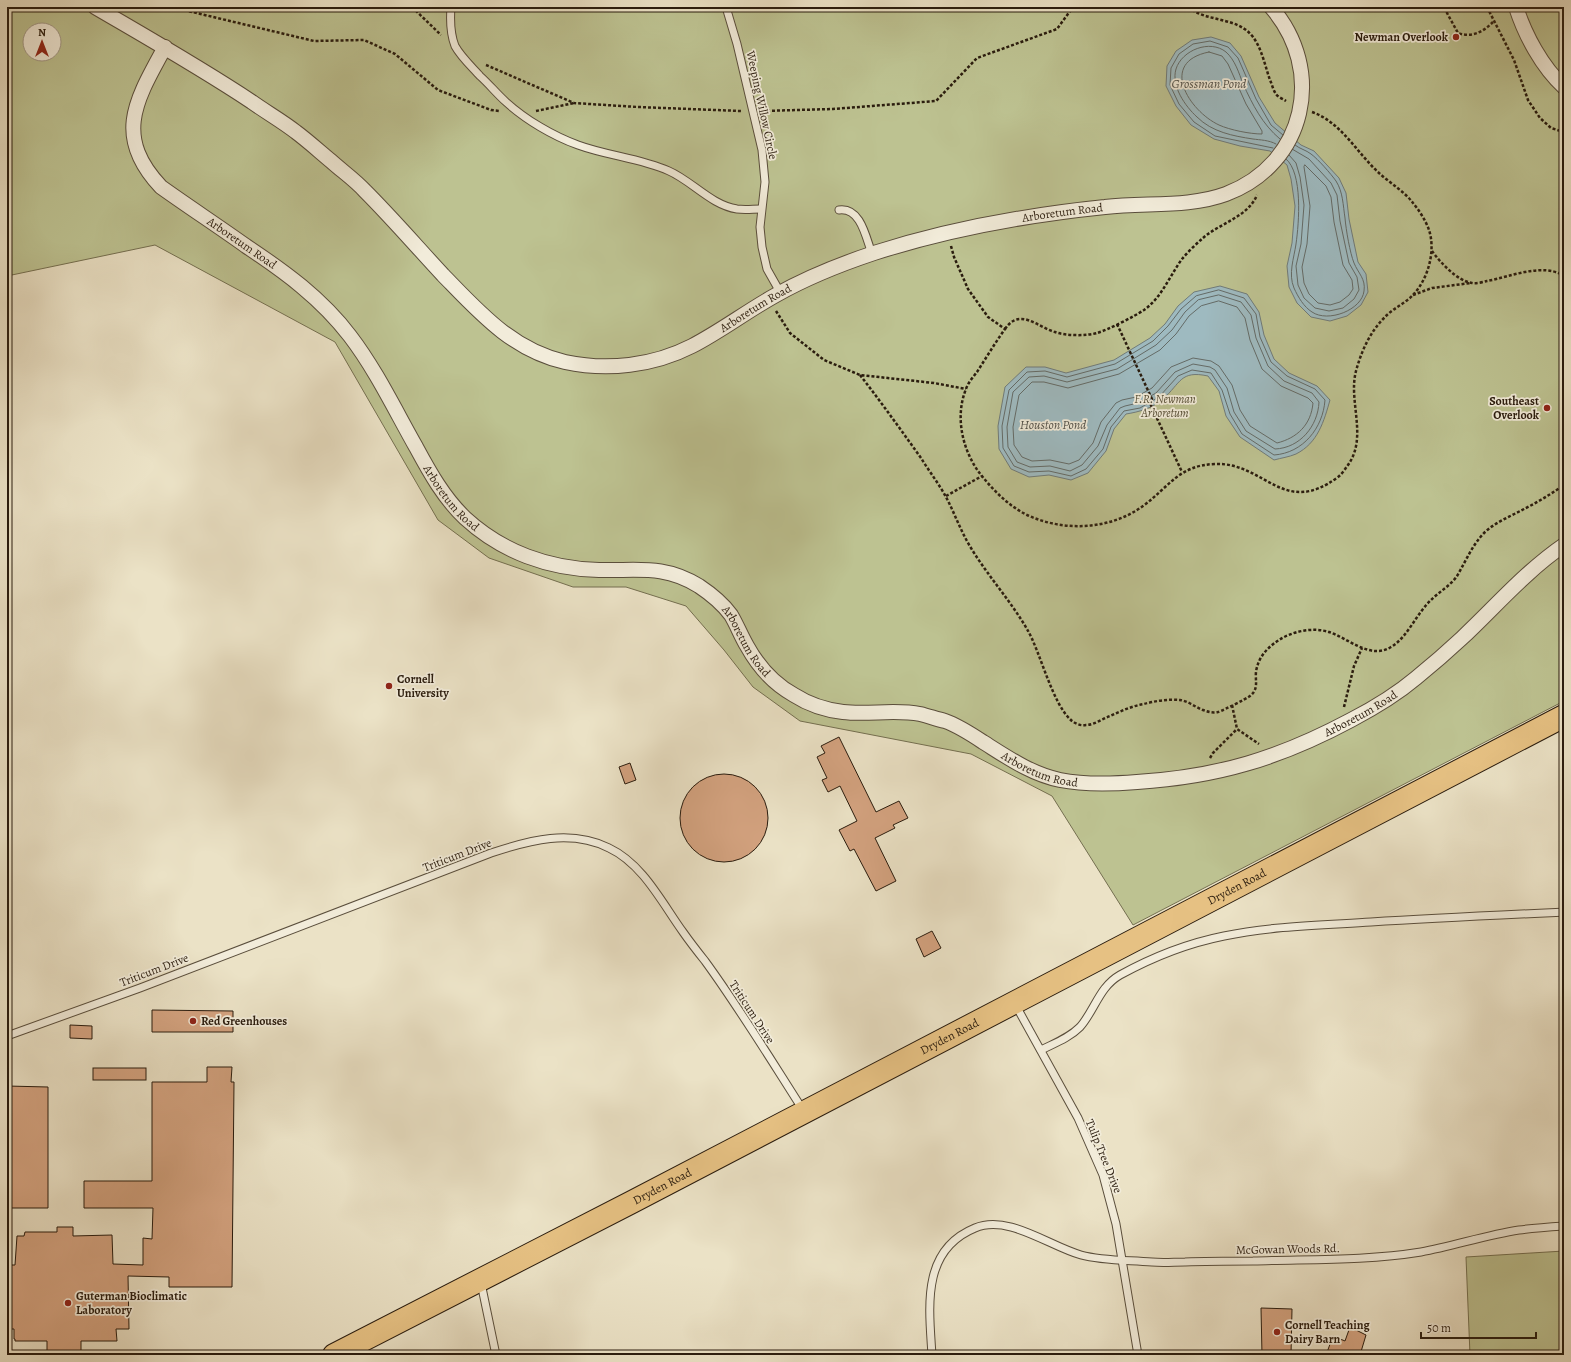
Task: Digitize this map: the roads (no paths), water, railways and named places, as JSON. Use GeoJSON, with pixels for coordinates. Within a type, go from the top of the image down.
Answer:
{"type":"FeatureCollection","features":[{"type":"Feature","properties":{"kind":"main road","name":"Dryden Road"},"geometry":{"type":"LineString","coordinates":[[334,1355],[805,1112],[1564,716]]}},
{"type":"Feature","properties":{"kind":"street","name":"Arboretum Road"},"geometry":{"type":"LineString","coordinates":[[95,7],[215,77],[295,131],[363,188],[470,303],[496,328],[528,348],[546,356],[564,361],[602,366],[621,366],[659,360],[694,345],[780,292],[872,254],[947,232],[1075,210],[1111,206],[1197,201],[1227,193],[1245,186],[1257,178],[1271,165],[1285,148],[1295,126],[1303,93],[1300,58],[1291,35],[1271,7]]}},
{"type":"Feature","properties":{"kind":"street"},"geometry":{"type":"LineString","coordinates":[[1516,7],[1527,34],[1541,59],[1558,82],[1564,87]]}},
{"type":"Feature","properties":{"kind":"street","name":"Arboretum Road"},"geometry":{"type":"LineString","coordinates":[[165,47],[142,89],[134,112],[133,129],[135,145],[140,161],[149,175],[161,187],[288,274],[333,315],[352,338],[368,363],[434,480],[454,506],[468,521],[484,534],[520,555],[558,566],[579,570],[654,569],[676,575],[697,585],[715,598],[730,615],[754,658],[771,678],[792,694],[828,710],[919,714],[950,723],[965,730],[1026,768],[1046,776],[1062,780],[1108,784],[1173,780],[1225,770],[1275,756],[1323,736],[1369,711],[1413,681],[1461,639],[1548,556],[1564,546]]}},
{"type":"Feature","properties":{"kind":"lane"},"geometry":{"type":"LineString","coordinates":[[451,7],[451,32],[455,46],[462,57],[506,102],[518,111],[552,133],[577,145],[648,164],[668,171],[689,182],[721,204],[736,209],[761,210]]}},
{"type":"Feature","properties":{"kind":"lane","name":"Weeping Willow Circle"},"geometry":{"type":"LineString","coordinates":[[726,7],[739,52],[762,150],[765,182],[761,210],[762,247],[767,268],[780,292]]}},
{"type":"Feature","properties":{"kind":"lane"},"geometry":{"type":"LineString","coordinates":[[839,210],[848,211],[859,219],[872,254]]}},
{"type":"Feature","properties":{"kind":"lane","name":"Triticum Drive"},"geometry":{"type":"LineString","coordinates":[[7,1036],[140,988],[491,853],[534,840],[577,838],[595,842],[610,848],[621,855],[640,873],[705,962],[805,1112]]}},
{"type":"Feature","properties":{"kind":"lane"},"geometry":{"type":"LineString","coordinates":[[1041,1050],[1071,1035],[1085,1020],[1104,988],[1119,976],[1181,948],[1202,941],[1225,935],[1310,926],[1564,912]]}},
{"type":"Feature","properties":{"kind":"lane","name":"Tulip Tree Drive"},"geometry":{"type":"LineString","coordinates":[[1014,1002],[1078,1118],[1103,1175],[1113,1211],[1138,1355]]}},
{"type":"Feature","properties":{"kind":"lane","name":"McGowan Woods Rd."},"geometry":{"type":"LineString","coordinates":[[932,1355],[930,1286],[932,1275],[940,1258],[944,1252],[960,1237],[975,1228],[994,1224],[1015,1228],[1082,1255],[1155,1262],[1349,1258],[1420,1252],[1518,1230],[1564,1226]]}},
{"type":"Feature","properties":{"kind":"lane"},"geometry":{"type":"LineString","coordinates":[[481,1280],[496,1355]]}},
{"type":"Feature","properties":{"kind":"water","name":"Grossman Pond"},"geometry":{"type":"Polygon","coordinates":[[[1211,37],[1230,43],[1241,56],[1259,97],[1275,123],[1301,145],[1314,151],[1339,178],[1346,193],[1349,219],[1358,262],[1366,274],[1368,292],[1361,305],[1347,316],[1330,321],[1311,317],[1297,303],[1289,287],[1287,266],[1292,243],[1295,206],[1291,179],[1287,165],[1270,151],[1240,146],[1214,139],[1191,125],[1176,106],[1166,86],[1167,66],[1176,51],[1192,40],[1211,37]]]}},
{"type":"Feature","properties":{"kind":"water","name":"Houston Pond"},"geometry":{"type":"Polygon","coordinates":[[[1220,286],[1247,294],[1259,312],[1264,335],[1274,359],[1289,373],[1317,386],[1330,400],[1319,431],[1310,444],[1296,454],[1274,460],[1240,437],[1226,416],[1219,391],[1208,376],[1192,375],[1186,376],[1182,379],[1163,399],[1155,405],[1141,411],[1126,414],[1114,429],[1106,451],[1088,473],[1071,480],[1049,475],[1029,477],[1011,469],[999,449],[998,426],[1005,387],[1026,367],[1045,367],[1066,373],[1114,360],[1150,338],[1165,324],[1178,306],[1194,292],[1220,286]]]}},
{"type":"Feature","properties":{"kind":"place","name":"Newman Overlook"},"geometry":{"type":"Point","coordinates":[1456,37]}},
{"type":"Feature","properties":{"kind":"place","name":"Southeast Overlook"},"geometry":{"type":"Point","coordinates":[1547,408]}},
{"type":"Feature","properties":{"kind":"place","name":"Cornell University"},"geometry":{"type":"Point","coordinates":[389,686]}},
{"type":"Feature","properties":{"kind":"place","name":"Red Greenhouses"},"geometry":{"type":"Point","coordinates":[193,1021]}},
{"type":"Feature","properties":{"kind":"place","name":"Guterman Bioclimatic Laboratory"},"geometry":{"type":"Point","coordinates":[68,1303]}},
{"type":"Feature","properties":{"kind":"place","name":"Cornell Teaching Dairy Barn"},"geometry":{"type":"Point","coordinates":[1277,1332]}},
{"type":"Feature","properties":{"kind":"park label","name":"F.R. Newman Arboretum"},"geometry":{"type":"Point","coordinates":[1165,406]}}]}
